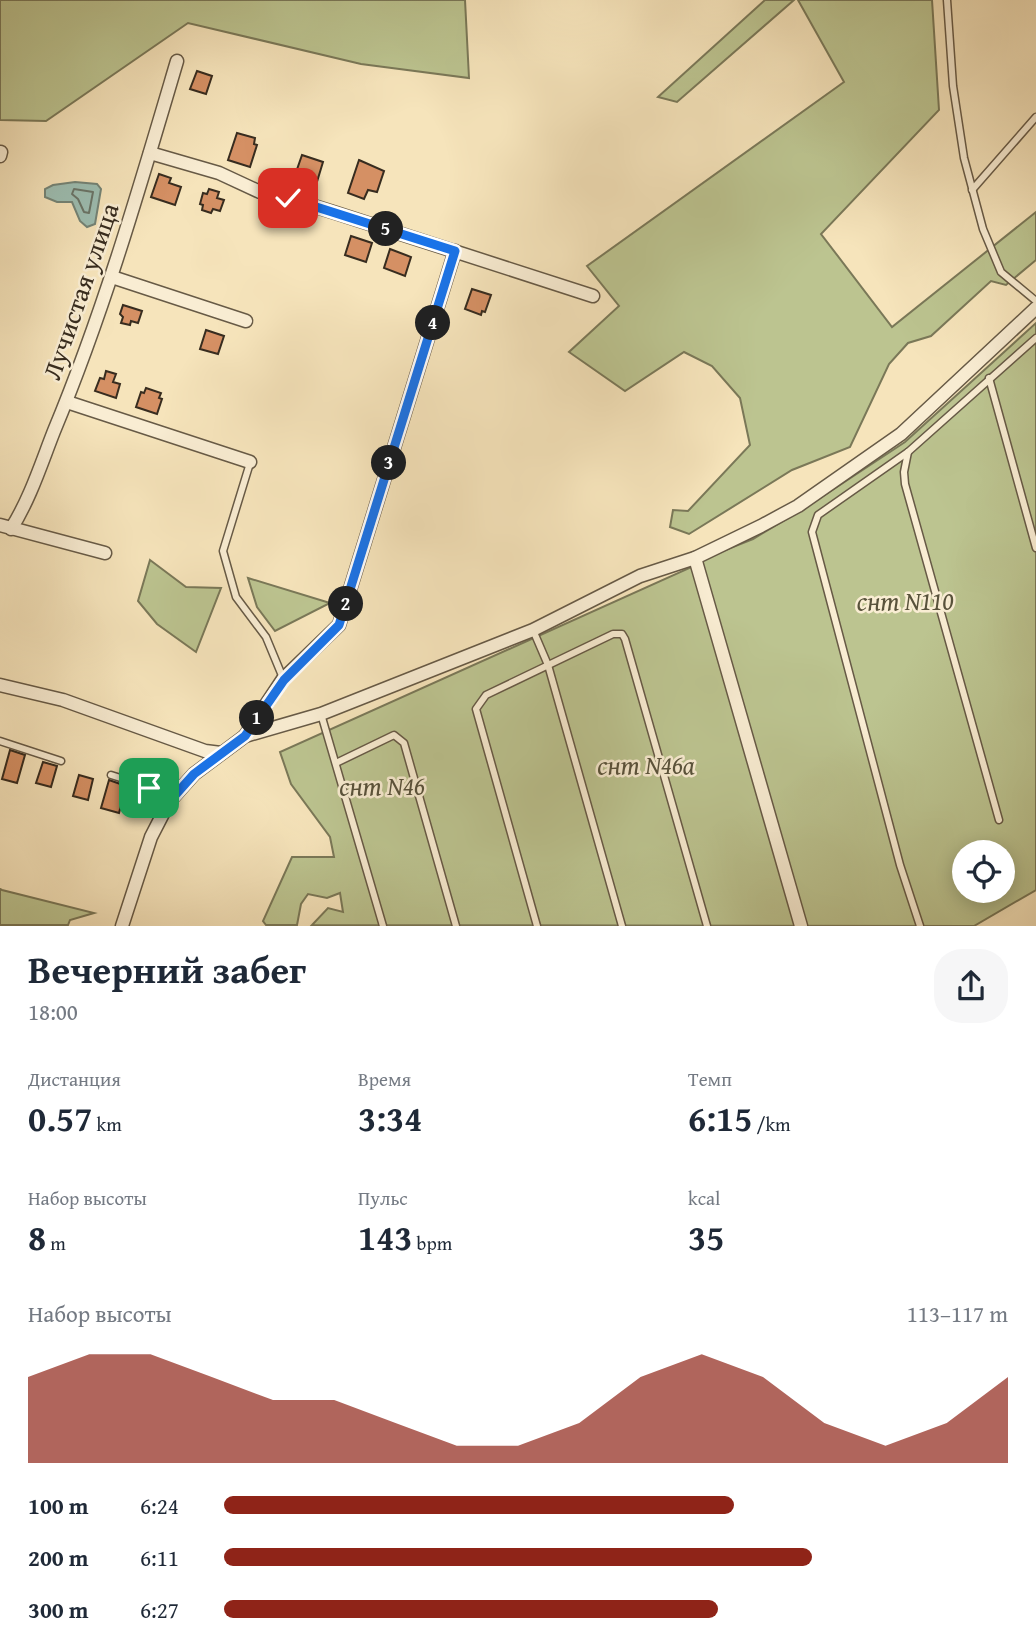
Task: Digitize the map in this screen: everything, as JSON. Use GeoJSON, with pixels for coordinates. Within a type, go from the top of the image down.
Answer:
{"type":"FeatureCollection","features":[{"type":"Feature","properties":{"kind":"street","name":"Лучистая улица"},"geometry":{"type":"LineString","coordinates":[[6,527],[26,503],[112,277],[177,61]]}},
{"type":"Feature","properties":{"kind":"street"},"geometry":{"type":"LineString","coordinates":[[150,153],[219,173],[260,192],[288,198],[593,296]]}},
{"type":"Feature","properties":{"kind":"street"},"geometry":{"type":"LineString","coordinates":[[245,736],[284,680],[339,625],[455,251]]}},
{"type":"Feature","properties":{"kind":"street"},"geometry":{"type":"LineString","coordinates":[[112,277],[246,321]]}},
{"type":"Feature","properties":{"kind":"street"},"geometry":{"type":"LineString","coordinates":[[122,926],[151,837],[169,802],[194,774],[245,736],[321,713],[533,630],[640,576],[695,558],[798,506],[901,434],[1036,309]]}},
{"type":"Feature","properties":{"kind":"street"},"geometry":{"type":"LineString","coordinates":[[66,402],[250,462]]}},
{"type":"Feature","properties":{"kind":"street"},"geometry":{"type":"LineString","coordinates":[[6,527],[105,553]]}},
{"type":"Feature","properties":{"kind":"street"},"geometry":{"type":"LineString","coordinates":[[695,558],[801,926]]}},
{"type":"Feature","properties":{"kind":"street"},"geometry":{"type":"LineString","coordinates":[[1,688],[63,700],[205,751],[221,753]]}},
{"type":"Feature","properties":{"kind":"lane"},"geometry":{"type":"LineString","coordinates":[[947,0],[953,86],[964,158],[983,229],[1002,272],[1036,301]]}},
{"type":"Feature","properties":{"kind":"lane"},"geometry":{"type":"LineString","coordinates":[[972,190],[1036,117]]}},
{"type":"Feature","properties":{"kind":"lane"},"geometry":{"type":"LineString","coordinates":[[920,926],[900,865],[812,532],[818,515],[908,452],[1036,338]]}},
{"type":"Feature","properties":{"kind":"lane"},"geometry":{"type":"LineString","coordinates":[[989,378],[1036,548]]}},
{"type":"Feature","properties":{"kind":"lane"},"geometry":{"type":"LineString","coordinates":[[908,452],[904,472],[905,484],[999,820]]}},
{"type":"Feature","properties":{"kind":"lane"},"geometry":{"type":"LineString","coordinates":[[250,462],[223,551],[236,597],[265,637],[284,680]]}},
{"type":"Feature","properties":{"kind":"lane"},"geometry":{"type":"LineString","coordinates":[[533,630],[548,665],[622,926]]}},
{"type":"Feature","properties":{"kind":"lane"},"geometry":{"type":"LineString","coordinates":[[537,926],[476,709],[486,695],[613,634],[622,634],[625,639],[707,926]]}},
{"type":"Feature","properties":{"kind":"lane"},"geometry":{"type":"LineString","coordinates":[[321,713],[383,926]]}},
{"type":"Feature","properties":{"kind":"lane"},"geometry":{"type":"LineString","coordinates":[[336,763],[394,735],[404,743],[456,926]]}},
{"type":"Feature","properties":{"kind":"lane"},"geometry":{"type":"LineString","coordinates":[[0,741],[61,761]]}},
{"type":"Feature","properties":{"kind":"lane"},"geometry":{"type":"LineString","coordinates":[[111,775],[149,788],[169,802]]}},
{"type":"Feature","properties":{"kind":"green space"},"geometry":{"type":"Polygon","coordinates":[[[0,0],[465,0],[469,78],[361,64],[188,23],[46,121],[0,120],[0,0]]]}},
{"type":"Feature","properties":{"kind":"green space"},"geometry":{"type":"Polygon","coordinates":[[[765,0],[794,0],[677,102],[658,97],[765,0]]]}},
{"type":"Feature","properties":{"kind":"green space"},"geometry":{"type":"Polygon","coordinates":[[[798,0],[932,0],[939,110],[821,234],[892,327],[1036,212],[1036,260],[1006,285],[991,281],[931,336],[908,343],[889,364],[850,447],[792,470],[689,534],[670,527],[673,510],[688,511],[750,445],[740,398],[712,366],[684,352],[625,391],[569,352],[619,306],[587,266],[844,82],[798,0]]]}},
{"type":"Feature","properties":{"kind":"green space"},"geometry":{"type":"Polygon","coordinates":[[[1036,323],[1036,890],[1015,902],[1015,840],[952,840],[952,903],[1014,903],[974,926],[312,925],[328,908],[343,912],[340,893],[327,898],[308,894],[301,904],[297,925],[266,925],[263,921],[292,857],[334,857],[330,837],[291,784],[280,752],[694,566],[705,558],[753,539],[905,442],[1036,323]]]}},
{"type":"Feature","properties":{"kind":"green space"},"geometry":{"type":"Polygon","coordinates":[[[150,560],[186,587],[221,588],[196,652],[157,624],[138,601],[150,560]]]}},
{"type":"Feature","properties":{"kind":"green space"},"geometry":{"type":"Polygon","coordinates":[[[248,578],[330,603],[275,631],[257,607],[248,578]]]}},
{"type":"Feature","properties":{"kind":"green space"},"geometry":{"type":"Polygon","coordinates":[[[0,889],[94,913],[70,920],[68,925],[0,925],[0,889]]]}},
{"type":"Feature","properties":{"kind":"water"},"geometry":{"type":"Polygon","coordinates":[[[75,182],[97,184],[101,189],[95,224],[87,227],[80,221],[72,202],[57,202],[45,197],[45,189],[53,185],[75,182]]]}},
{"type":"Feature","properties":{"kind":"building"},"geometry":{"type":"Polygon","coordinates":[[[197,71],[212,76],[206,94],[190,89],[197,71]]]}},
{"type":"Feature","properties":{"kind":"building"},"geometry":{"type":"Polygon","coordinates":[[[237,133],[255,138],[254,144],[257,145],[250,167],[228,160],[237,133]]]}},
{"type":"Feature","properties":{"kind":"building"},"geometry":{"type":"Polygon","coordinates":[[[302,155],[323,162],[316,185],[294,178],[302,155]]]}},
{"type":"Feature","properties":{"kind":"building"},"geometry":{"type":"Polygon","coordinates":[[[359,160],[384,171],[377,192],[368,190],[364,199],[348,193],[359,160]]]}},
{"type":"Feature","properties":{"kind":"building"},"geometry":{"type":"Polygon","coordinates":[[[159,174],[171,178],[169,183],[181,187],[175,205],[151,197],[159,174]]]}},
{"type":"Feature","properties":{"kind":"building"},"geometry":{"type":"Polygon","coordinates":[[[209,189],[219,192],[217,198],[224,200],[220,211],[213,209],[211,213],[202,210],[203,205],[200,204],[203,193],[207,194],[209,189]]]}},
{"type":"Feature","properties":{"kind":"building"},"geometry":{"type":"Polygon","coordinates":[[[351,236],[372,243],[366,262],[345,255],[351,236]]]}},
{"type":"Feature","properties":{"kind":"building"},"geometry":{"type":"Polygon","coordinates":[[[390,249],[411,257],[405,276],[384,268],[390,249]]]}},
{"type":"Feature","properties":{"kind":"building"},"geometry":{"type":"Polygon","coordinates":[[[472,289],[491,295],[485,312],[482,311],[481,315],[465,309],[472,289]]]}},
{"type":"Feature","properties":{"kind":"building"},"geometry":{"type":"Polygon","coordinates":[[[123,305],[142,311],[138,323],[121,323],[123,305]]]}},
{"type":"Feature","properties":{"kind":"building"},"geometry":{"type":"Polygon","coordinates":[[[206,330],[224,336],[218,354],[200,349],[206,330]]]}},
{"type":"Feature","properties":{"kind":"building"},"geometry":{"type":"Polygon","coordinates":[[[106,371],[116,374],[113,382],[120,384],[116,398],[95,391],[100,378],[104,379],[106,371]]]}},
{"type":"Feature","properties":{"kind":"building"},"geometry":{"type":"Polygon","coordinates":[[[146,388],[161,393],[159,398],[162,399],[157,414],[136,407],[141,392],[144,393],[146,388]]]}},
{"type":"Feature","properties":{"kind":"building"},"geometry":{"type":"Polygon","coordinates":[[[10,750],[25,755],[17,783],[2,779],[10,750]]]}},
{"type":"Feature","properties":{"kind":"building"},"geometry":{"type":"Polygon","coordinates":[[[43,762],[57,766],[51,787],[36,783],[43,762]]]}},
{"type":"Feature","properties":{"kind":"building"},"geometry":{"type":"Polygon","coordinates":[[[79,775],[93,779],[88,800],[73,796],[79,775]]]}},
{"type":"Feature","properties":{"kind":"building"},"geometry":{"type":"Polygon","coordinates":[[[109,780],[126,786],[119,813],[101,808],[109,780]]]}},
{"type":"Feature","properties":{"kind":"route"},"geometry":{"type":"LineString","coordinates":[[149,788],[169,802],[194,774],[245,736],[284,680],[339,625],[455,251],[288,198]]}},
{"type":"Feature","properties":{"kind":"park label","name":"снт N110"},"geometry":{"type":"Point","coordinates":[905,600]}},
{"type":"Feature","properties":{"kind":"park label","name":"снт N46а"},"geometry":{"type":"Point","coordinates":[646,764]}},
{"type":"Feature","properties":{"kind":"park label","name":"снт N46"},"geometry":{"type":"Point","coordinates":[382,785]}}]}
